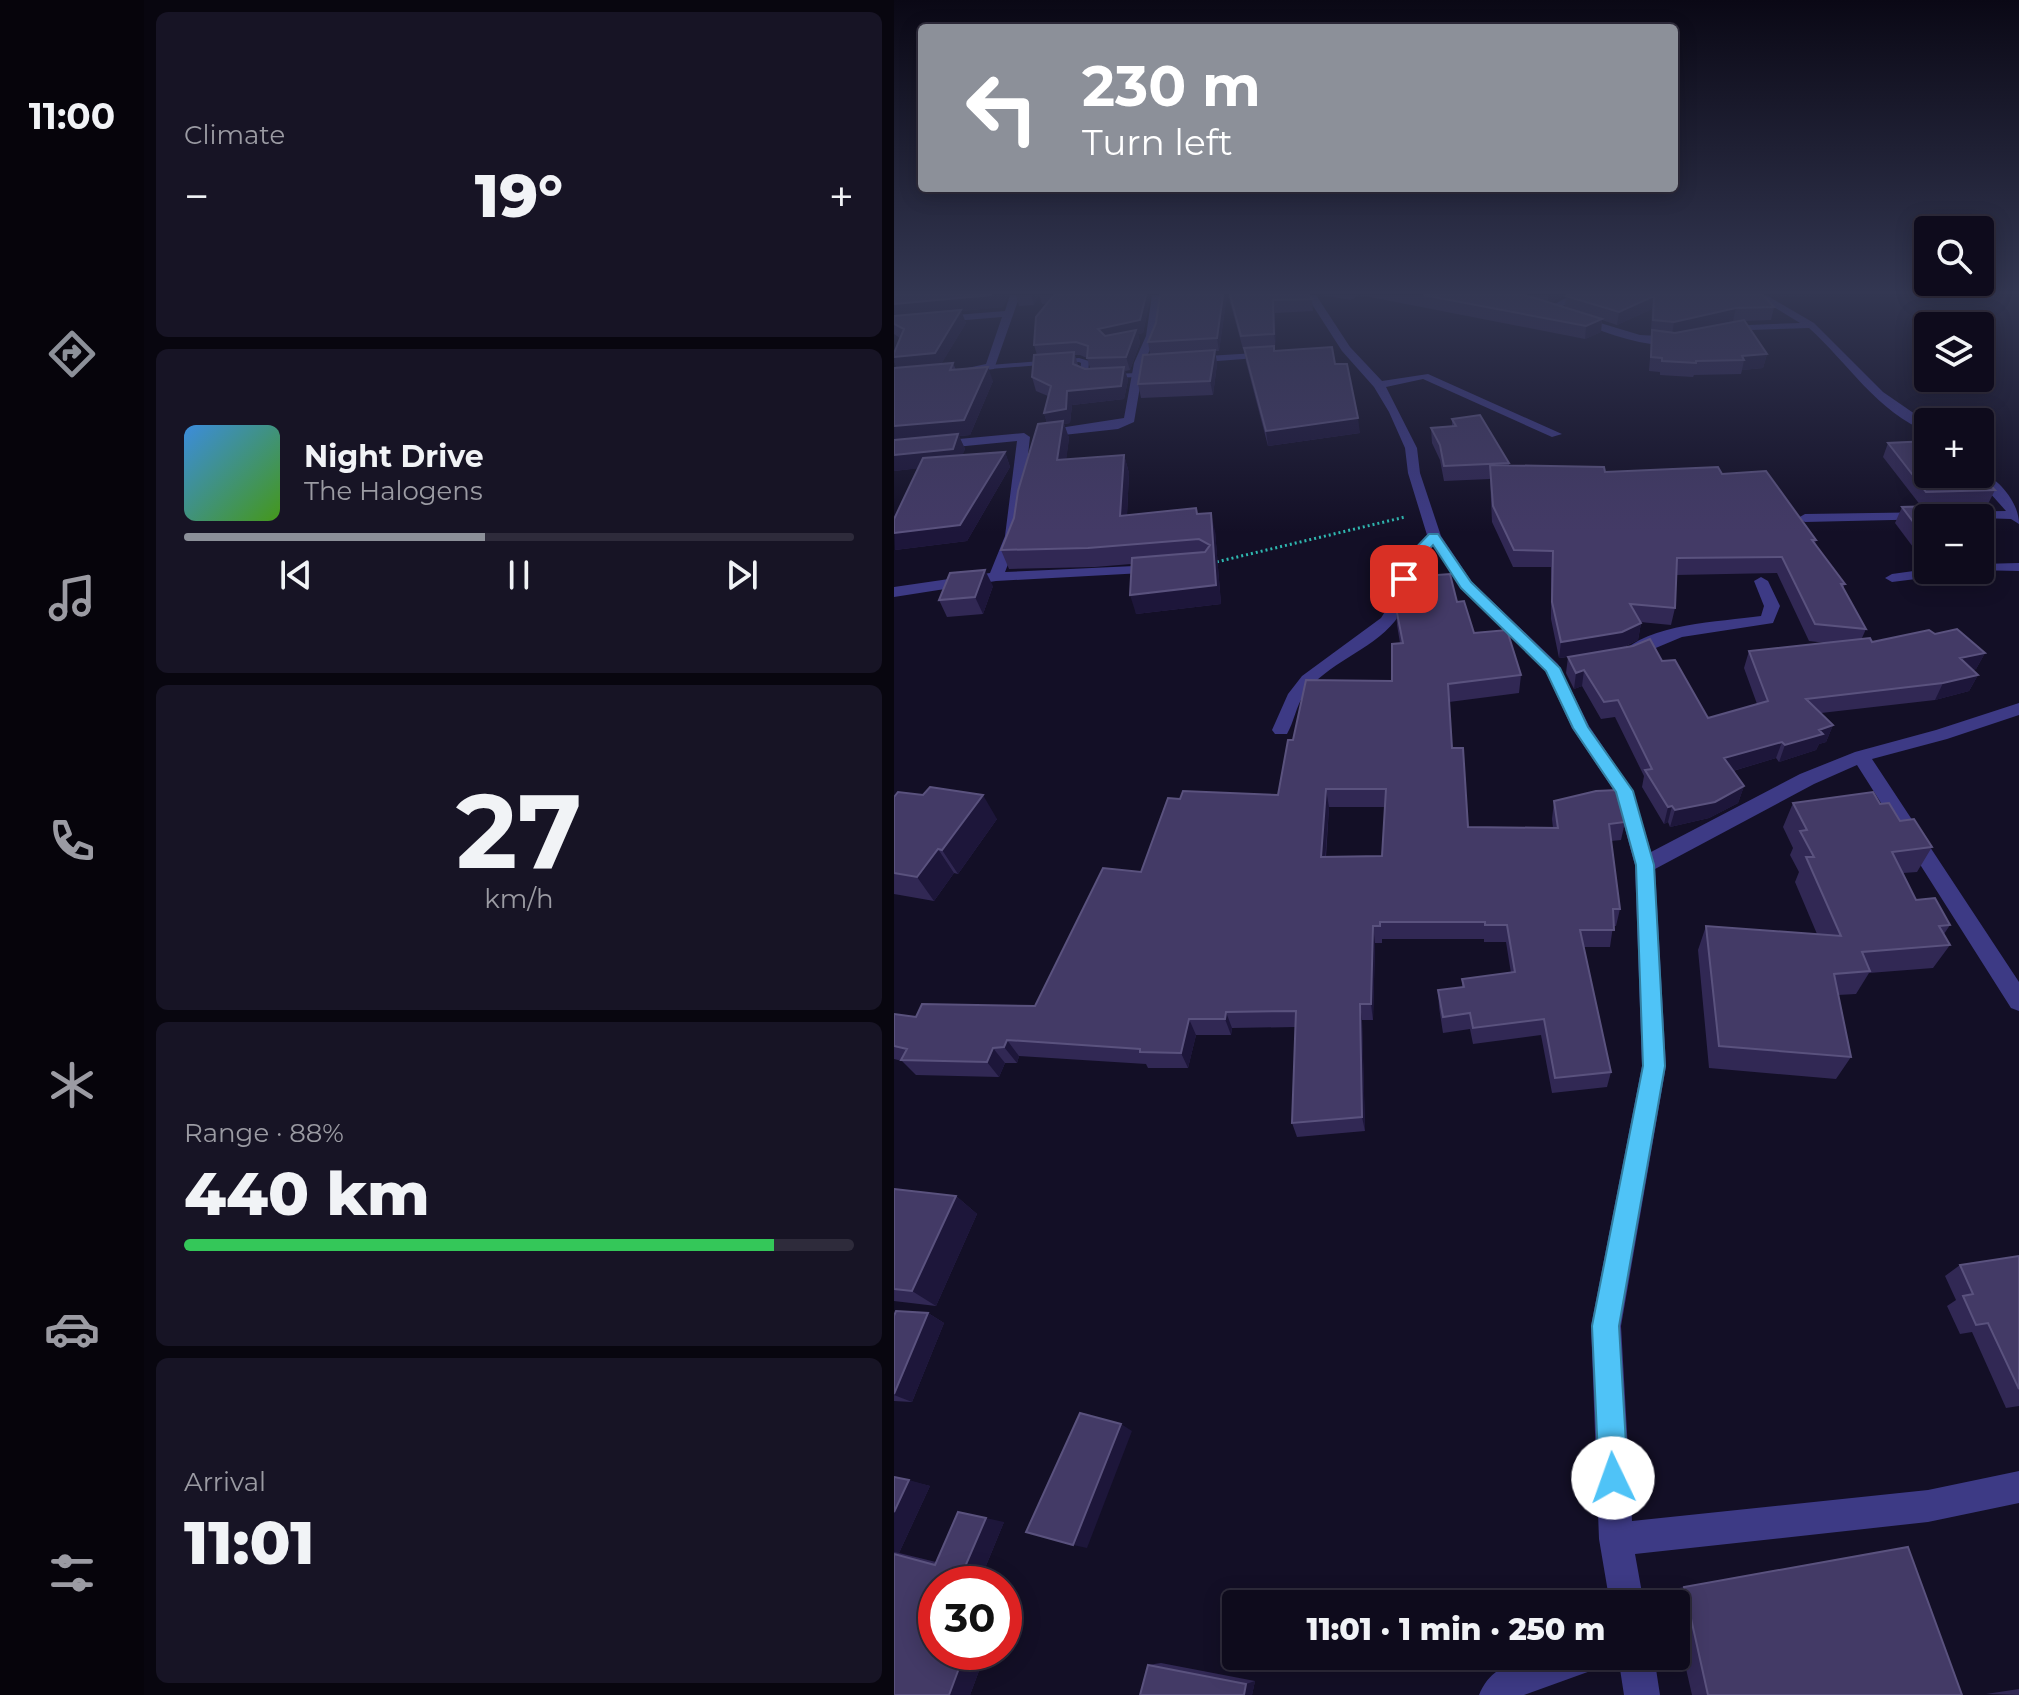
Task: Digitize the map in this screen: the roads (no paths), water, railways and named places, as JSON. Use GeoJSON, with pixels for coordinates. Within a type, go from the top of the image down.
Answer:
{"type":"FeatureCollection","features":[{"type":"Feature","properties":{"kind":"street"},"geometry":{"type":"LineString","coordinates":[[894,449],[1024,437],[1125,423],[1130,420],[1137,374]]}},
{"type":"Feature","properties":{"kind":"street"},"geometry":{"type":"LineString","coordinates":[[1367,374],[1379,385],[1411,448],[1414,473],[1434,536],[1466,585],[1559,667],[1581,728],[1624,791],[1645,865],[1654,1066],[1606,1326],[1616,1539],[1625,1590]]}},
{"type":"Feature","properties":{"kind":"street"},"geometry":{"type":"LineString","coordinates":[[1857,374],[1914,418]]}},
{"type":"Feature","properties":{"kind":"street"},"geometry":{"type":"LineString","coordinates":[[1379,385],[1424,376],[1556,434]]}},
{"type":"Feature","properties":{"kind":"street"},"geometry":{"type":"LineString","coordinates":[[996,577],[1012,536],[1024,437]]}},
{"type":"Feature","properties":{"kind":"street"},"geometry":{"type":"LineString","coordinates":[[1994,488],[2017,517]]}},
{"type":"Feature","properties":{"kind":"street"},"geometry":{"type":"LineString","coordinates":[[1805,518],[2017,517]]}},
{"type":"Feature","properties":{"kind":"street"},"geometry":{"type":"LineString","coordinates":[[1281,730],[1297,691],[1315,673],[1360,645],[1402,602],[1404,579],[1411,561],[1434,536]]}},
{"type":"Feature","properties":{"kind":"street"},"geometry":{"type":"LineString","coordinates":[[894,592],[996,577],[1095,574],[1204,565]]}},
{"type":"Feature","properties":{"kind":"street"},"geometry":{"type":"LineString","coordinates":[[1994,568],[2019,567]]}},
{"type":"Feature","properties":{"kind":"street"},"geometry":{"type":"LineString","coordinates":[[1892,578],[1914,575]]}},
{"type":"Feature","properties":{"kind":"street"},"geometry":{"type":"LineString","coordinates":[[1610,659],[1624,656],[1672,633],[1701,626],[1767,620],[1772,606],[1761,581]]}},
{"type":"Feature","properties":{"kind":"street"},"geometry":{"type":"LineString","coordinates":[[1645,865],[1807,779],[1861,756],[1954,732],[2019,709]]}},
{"type":"Feature","properties":{"kind":"street"},"geometry":{"type":"LineString","coordinates":[[1861,756],[2019,1001]]}},
{"type":"Feature","properties":{"kind":"street"},"geometry":{"type":"LineString","coordinates":[[1616,1539],[1928,1506],[2019,1487]]}},
{"type":"Feature","properties":{"kind":"street"},"geometry":{"type":"LineString","coordinates":[[1497,1695],[1512,1681],[1543,1670]]}},
{"type":"Feature","properties":{"kind":"street"},"geometry":{"type":"LineString","coordinates":[[1638,1670],[1642,1695]]}},
{"type":"Feature","properties":{"kind":"lane"},"geometry":{"type":"LineString","coordinates":[[1084,374],[1090,377],[1107,374]]}}]}
